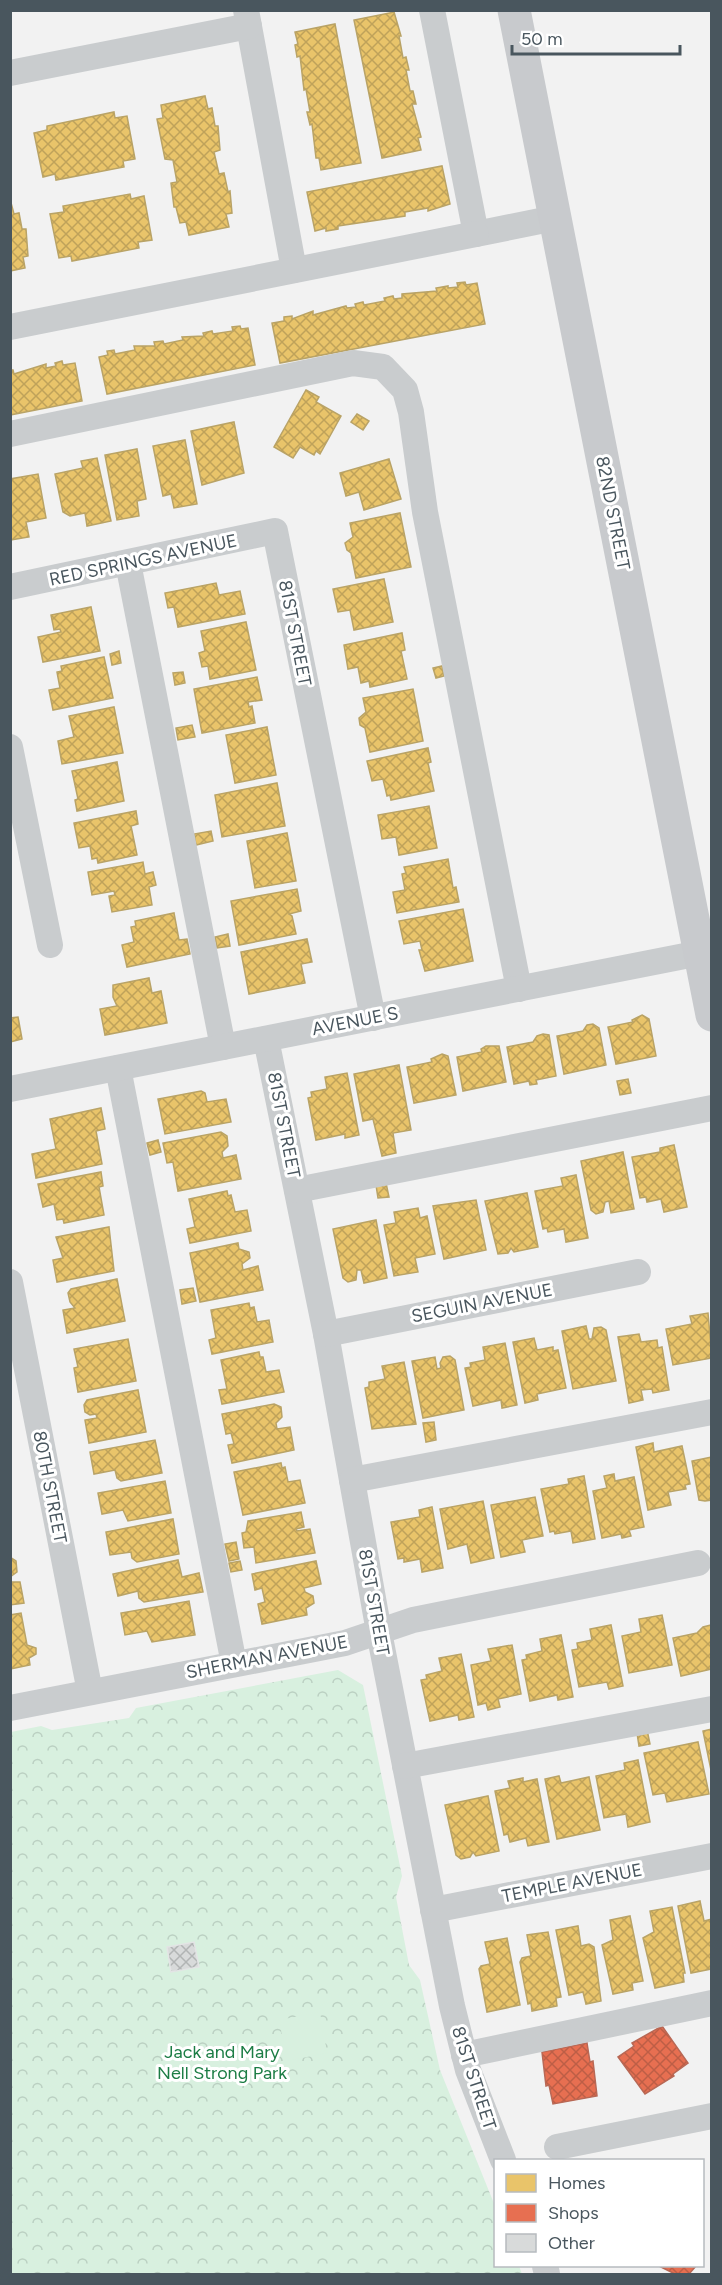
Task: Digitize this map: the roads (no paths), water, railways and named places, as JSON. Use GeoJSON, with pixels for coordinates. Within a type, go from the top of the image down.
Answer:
{"type":"FeatureCollection","features":[{"type":"Feature","properties":{"kind":"main road","name":"82ND STREET"},"geometry":{"type":"LineString","coordinates":[[514,10],[705,972],[711,1015]]}},
{"type":"Feature","properties":{"kind":"street"},"geometry":{"type":"LineString","coordinates":[[432,10],[476,234]]}},
{"type":"Feature","properties":{"kind":"street"},"geometry":{"type":"LineString","coordinates":[[10,73],[248,18],[294,270]]}},
{"type":"Feature","properties":{"kind":"street"},"geometry":{"type":"LineString","coordinates":[[10,327],[555,218]]}},
{"type":"Feature","properties":{"kind":"street"},"geometry":{"type":"LineString","coordinates":[[10,434],[354,363],[383,367],[394,376],[405,390],[411,412],[425,512],[519,989]]}},
{"type":"Feature","properties":{"kind":"street","name":"RED SPRINGS AVENUE"},"geometry":{"type":"LineString","coordinates":[[10,587],[275,531]]}},
{"type":"Feature","properties":{"kind":"street","name":"81ST STREET"},"geometry":{"type":"LineString","coordinates":[[275,531],[373,1017]]}},
{"type":"Feature","properties":{"kind":"street"},"geometry":{"type":"LineString","coordinates":[[128,563],[223,1047]]}},
{"type":"Feature","properties":{"kind":"street"},"geometry":{"type":"LineString","coordinates":[[10,747],[50,945]]}},
{"type":"Feature","properties":{"kind":"street","name":"AVENUE S"},"geometry":{"type":"LineString","coordinates":[[10,1089],[519,989],[705,972]]}},
{"type":"Feature","properties":{"kind":"street","name":"81ST STREET"},"geometry":{"type":"LineString","coordinates":[[266,1038],[326,1334],[433,1910],[464,2055],[488,2128],[503,2159]]}},
{"type":"Feature","properties":{"kind":"street"},"geometry":{"type":"LineString","coordinates":[[118,1068],[234,1664]]}},
{"type":"Feature","properties":{"kind":"street"},"geometry":{"type":"LineString","coordinates":[[297,1190],[711,1108]]}},
{"type":"Feature","properties":{"kind":"street","name":"SEGUIN AVENUE"},"geometry":{"type":"LineString","coordinates":[[326,1334],[638,1272]]}},
{"type":"Feature","properties":{"kind":"street","name":"80TH STREET"},"geometry":{"type":"LineString","coordinates":[[10,1282],[90,1692]]}},
{"type":"Feature","properties":{"kind":"street"},"geometry":{"type":"LineString","coordinates":[[352,1480],[711,1412]]}},
{"type":"Feature","properties":{"kind":"street","name":"SHERMAN AVENUE"},"geometry":{"type":"LineString","coordinates":[[10,1708],[345,1643],[413,1620],[698,1563]]}},
{"type":"Feature","properties":{"kind":"street"},"geometry":{"type":"LineString","coordinates":[[405,1767],[711,1709]]}},
{"type":"Feature","properties":{"kind":"street","name":"TEMPLE AVENUE"},"geometry":{"type":"LineString","coordinates":[[433,1910],[711,1856]]}},
{"type":"Feature","properties":{"kind":"street"},"geometry":{"type":"LineString","coordinates":[[464,2055],[711,2004]]}},
{"type":"Feature","properties":{"kind":"street"},"geometry":{"type":"LineString","coordinates":[[557,2147],[711,2116]]}},
{"type":"Feature","properties":{"kind":"park label","name":"Jack and Mary Nell Strong Park"},"geometry":{"type":"Point","coordinates":[222,2062]}}]}
